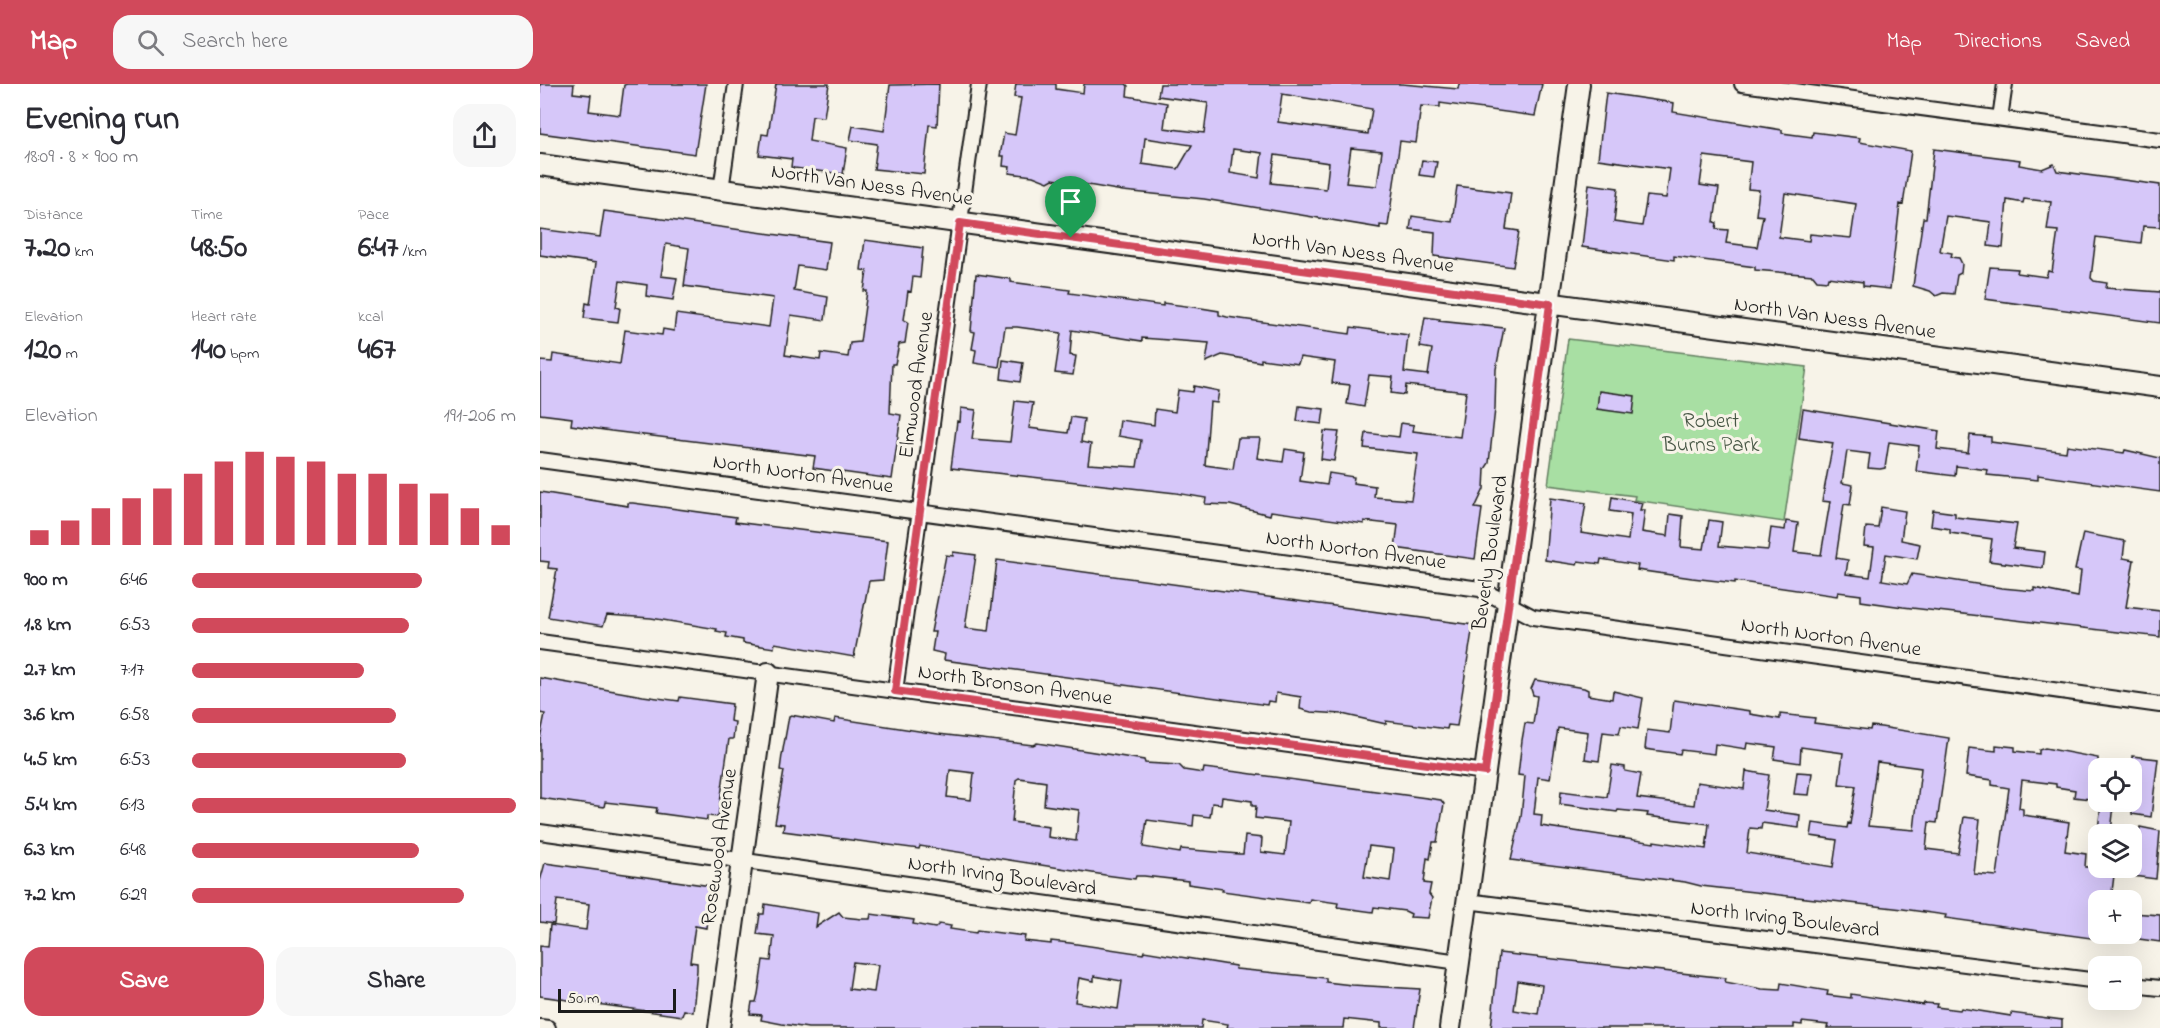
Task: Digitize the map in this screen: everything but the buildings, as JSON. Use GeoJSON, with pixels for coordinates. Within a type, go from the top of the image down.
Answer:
{"type":"FeatureCollection","features":[{"type":"Feature","properties":{"kind":"street"},"geometry":{"type":"LineString","coordinates":[[721,190],[736,84]]}},
{"type":"Feature","properties":{"kind":"street","name":"Elmwood Avenue"},"geometry":{"type":"LineString","coordinates":[[895,691],[980,84]]}},
{"type":"Feature","properties":{"kind":"street","name":"Beverly Boulevard"},"geometry":{"type":"LineString","coordinates":[[1450,1028],[1579,84]]}},
{"type":"Feature","properties":{"kind":"street"},"geometry":{"type":"LineString","coordinates":[[1742,84],[2160,140]]}},
{"type":"Feature","properties":{"kind":"street"},"geometry":{"type":"LineString","coordinates":[[2000,118],[2005,84]]}},
{"type":"Feature","properties":{"kind":"street","name":"North Van Ness Avenue"},"geometry":{"type":"LineString","coordinates":[[540,165],[2160,387]]}},
{"type":"Feature","properties":{"kind":"street","name":"North Norton Avenue"},"geometry":{"type":"LineString","coordinates":[[540,460],[1480,590],[1533,617],[2160,705]]}},
{"type":"Feature","properties":{"kind":"street","name":"North Bronson Avenue"},"geometry":{"type":"LineString","coordinates":[[540,642],[1485,772]]}},
{"type":"Feature","properties":{"kind":"street","name":"Rosewood Avenue"},"geometry":{"type":"LineString","coordinates":[[719,1028],[768,674]]}},
{"type":"Feature","properties":{"kind":"street","name":"North Irving Boulevard"},"geometry":{"type":"LineString","coordinates":[[540,832],[1459,962]]}},
{"type":"Feature","properties":{"kind":"street","name":"North Irving Boulevard"},"geometry":{"type":"LineString","coordinates":[[1467,901],[2088,980]]}},
{"type":"Feature","properties":{"kind":"street"},"geometry":{"type":"LineString","coordinates":[[2142,986],[2160,988]]}},
{"type":"Feature","properties":{"kind":"street"},"geometry":{"type":"LineString","coordinates":[[540,1027],[548,1028]]}},
{"type":"Feature","properties":{"kind":"green space","name":"Robert Burns Park"},"geometry":{"type":"Polygon","coordinates":[[[1568,339],[1807,367],[1784,522],[1634,500],[1635,496],[1548,485],[1568,339]]]}},
{"type":"Feature","properties":{"kind":"route"},"geometry":{"type":"LineString","coordinates":[[960,223],[1071,238],[1550,304],[1485,772],[895,691],[960,223]]}}]}
